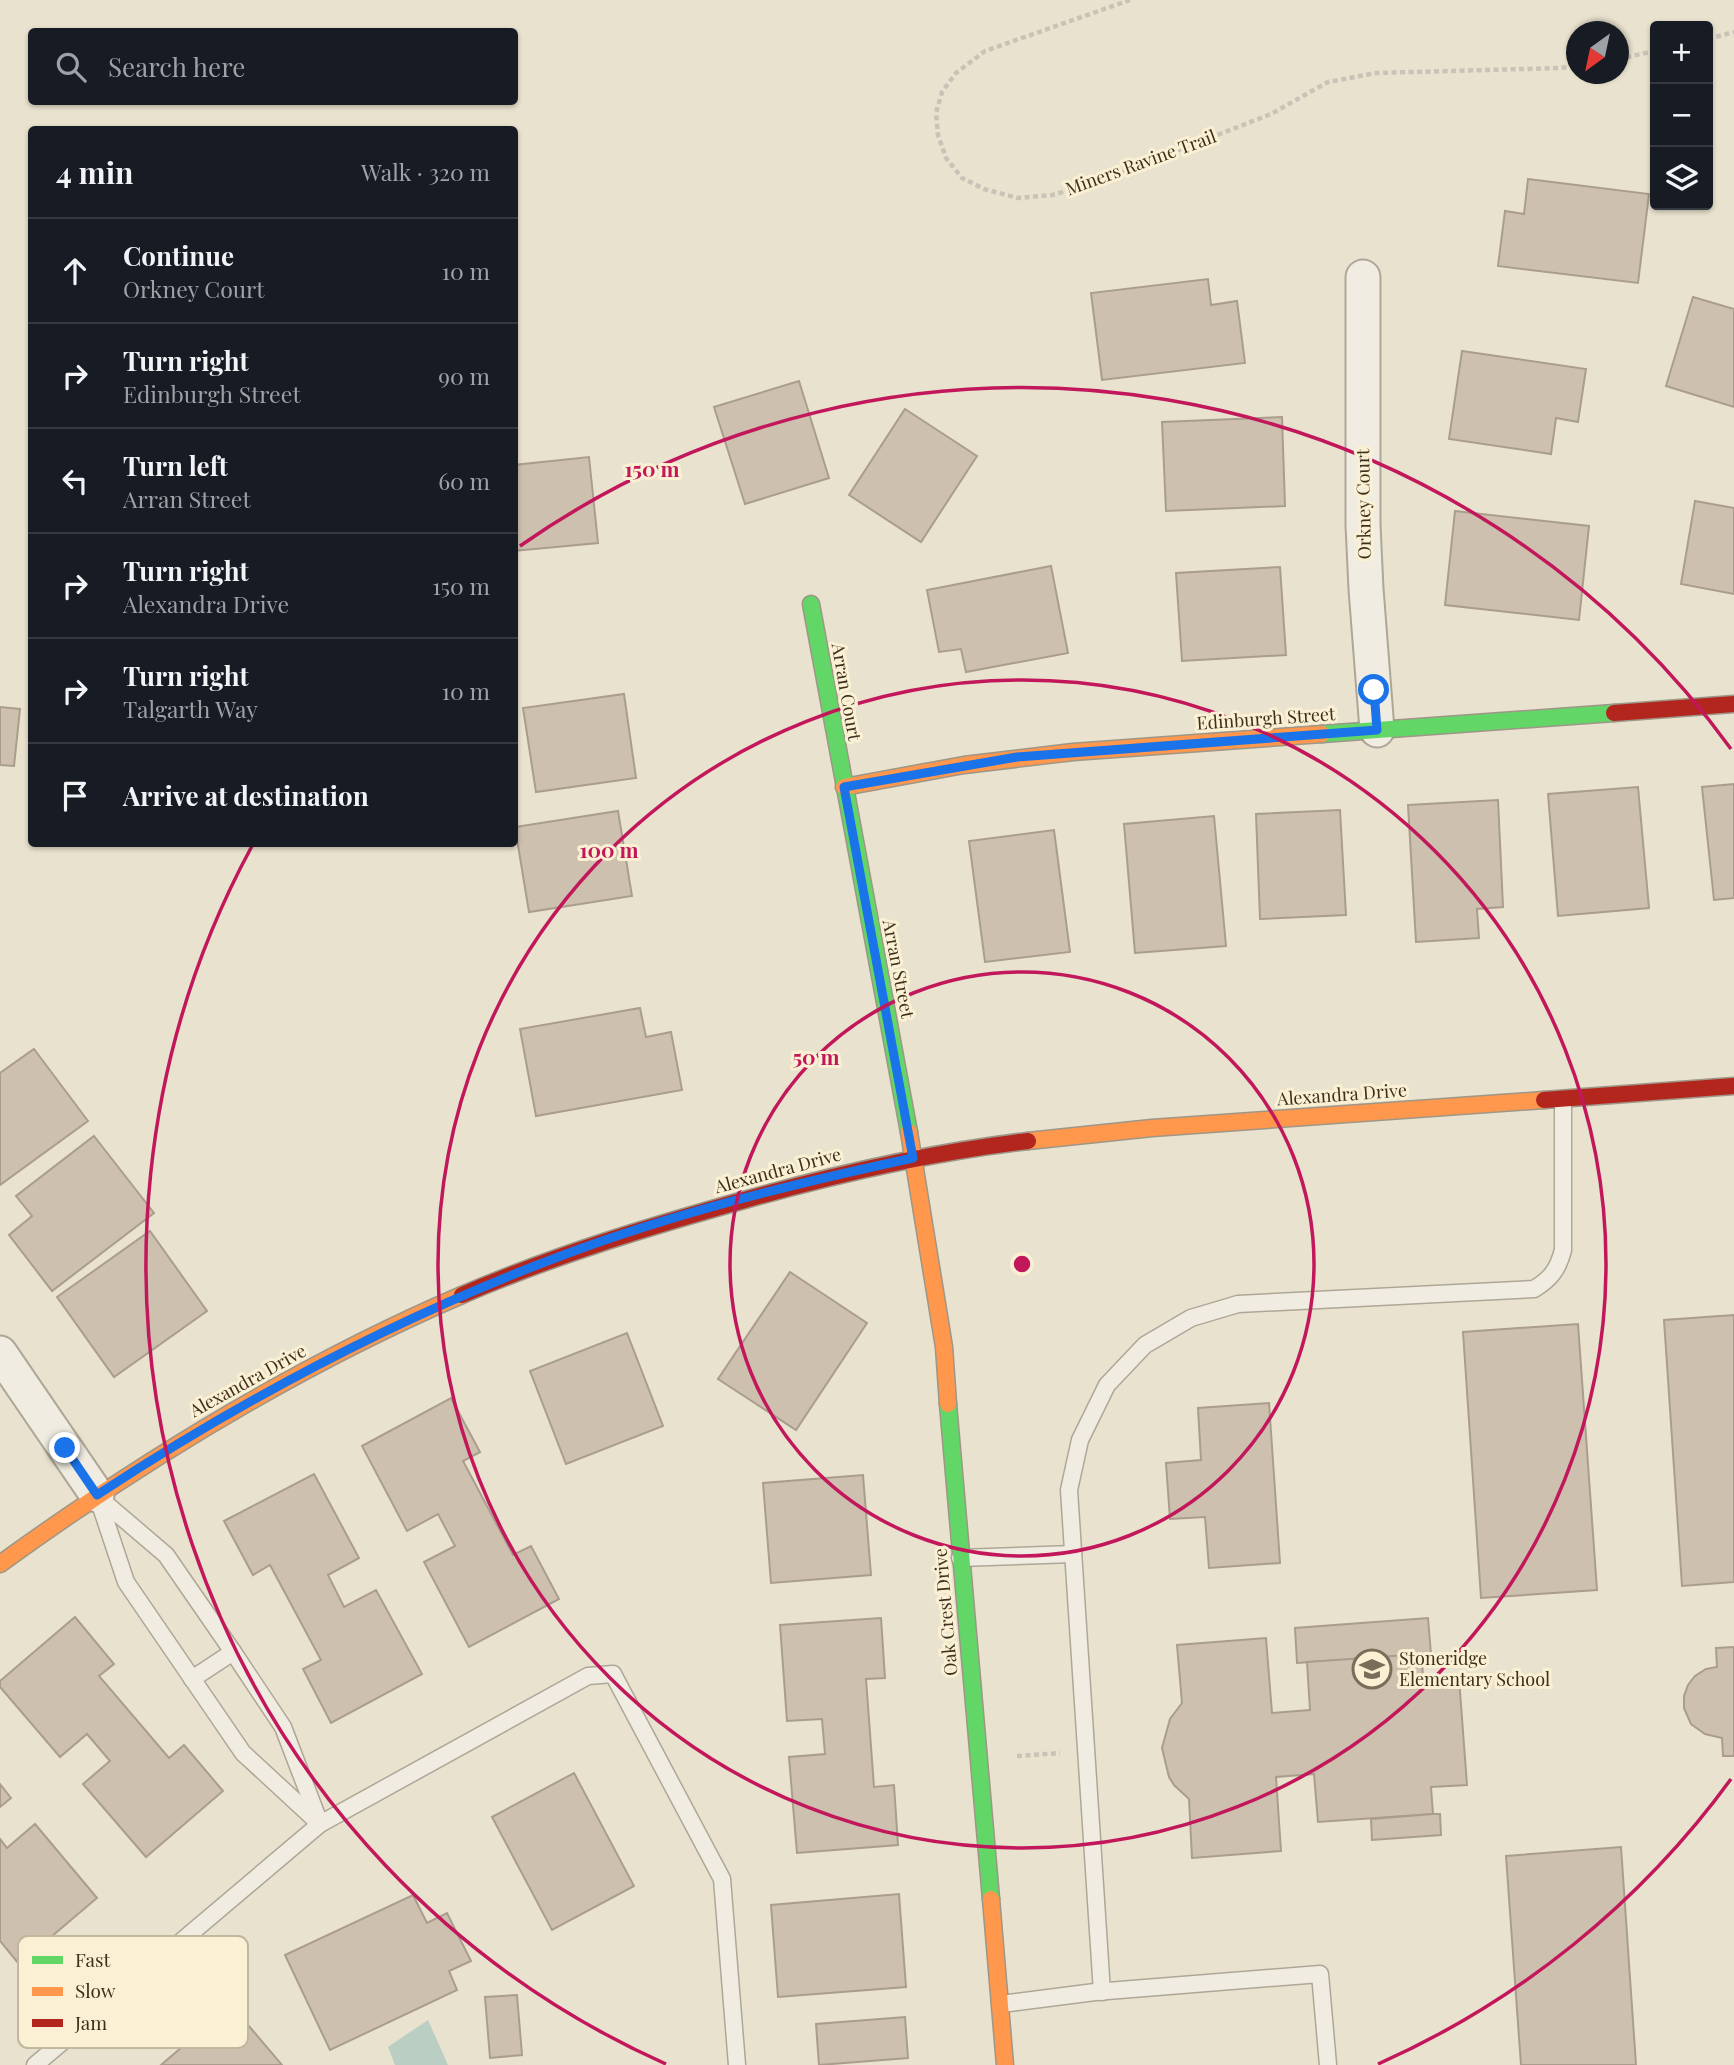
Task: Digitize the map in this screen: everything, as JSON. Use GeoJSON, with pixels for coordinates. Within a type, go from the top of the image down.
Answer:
{"type":"FeatureCollection","features":[{"type":"Feature","properties":{"kind":"street","name":"Orkney Court"},"geometry":{"type":"LineString","coordinates":[[1363,277],[1364,537],[1377,730]]}},
{"type":"Feature","properties":{"kind":"street","name":"Arran Court"},"geometry":{"type":"LineString","coordinates":[[811,604],[844,787]]}},
{"type":"Feature","properties":{"kind":"street","name":"Edinburgh Street"},"geometry":{"type":"LineString","coordinates":[[844,787],[1028,756],[1734,704]]}},
{"type":"Feature","properties":{"kind":"street","name":"Arran Street"},"geometry":{"type":"LineString","coordinates":[[844,787],[913,1158]]}},
{"type":"Feature","properties":{"kind":"street","name":"Alexandra Drive"},"geometry":{"type":"LineString","coordinates":[[0,1564],[179,1441],[314,1365],[384,1330],[503,1279],[627,1233],[831,1176],[913,1158],[1108,1132],[1734,1086]]}},
{"type":"Feature","properties":{"kind":"street","name":"Oak Crest Drive"},"geometry":{"type":"LineString","coordinates":[[913,1158],[928,1236],[944,1347],[1004,2065]]}},
{"type":"Feature","properties":{"kind":"street"},"geometry":{"type":"LineString","coordinates":[[0,1353],[97,1495]]}},
{"type":"Feature","properties":{"kind":"lane"},"geometry":{"type":"LineString","coordinates":[[1102,1992],[1069,1490],[1080,1440],[1107,1385],[1145,1345],[1191,1318],[1238,1304],[1534,1289],[1547,1281],[1559,1267],[1563,1250],[1563,1098]]}},
{"type":"Feature","properties":{"kind":"lane"},"geometry":{"type":"LineString","coordinates":[[97,1495],[166,1555],[233,1652],[283,1727],[320,1825]]}},
{"type":"Feature","properties":{"kind":"lane"},"geometry":{"type":"LineString","coordinates":[[97,1495],[126,1582],[243,1753],[320,1825]]}},
{"type":"Feature","properties":{"kind":"lane"},"geometry":{"type":"LineString","coordinates":[[960,1558],[1073,1555]]}},
{"type":"Feature","properties":{"kind":"lane"},"geometry":{"type":"LineString","coordinates":[[192,1679],[233,1652]]}},
{"type":"Feature","properties":{"kind":"lane"},"geometry":{"type":"LineString","coordinates":[[188,1936],[320,1825],[588,1676],[613,1674],[722,1879],[737,2065]]}},
{"type":"Feature","properties":{"kind":"lane"},"geometry":{"type":"LineString","coordinates":[[1001,2004],[1102,1992],[1320,1974],[1328,2065]]}},
{"type":"Feature","properties":{"kind":"lane"},"geometry":{"type":"LineString","coordinates":[[35,2065],[55,2048]]}},
{"type":"Feature","properties":{"kind":"path","name":"Miners Ravine Trail"},"geometry":{"type":"LineString","coordinates":[[1130,0],[985,51],[956,73],[942,92],[936,113],[938,135],[946,158],[962,178],[984,189],[1018,198],[1052,195],[1092,184],[1271,114],[1328,82],[1376,73],[1566,67]]}},
{"type":"Feature","properties":{"kind":"path"},"geometry":{"type":"LineString","coordinates":[[1713,38],[1734,32]]}},
{"type":"Feature","properties":{"kind":"path"},"geometry":{"type":"LineString","coordinates":[[1629,57],[1650,52]]}},
{"type":"Feature","properties":{"kind":"path"},"geometry":{"type":"LineString","coordinates":[[1012,1756],[1035,1754]]}},
{"type":"Feature","properties":{"kind":"shaded area"},"geometry":{"type":"Polygon","coordinates":[[[428,2020],[448,2065],[395,2065],[388,2047],[428,2020]]]}},
{"type":"Feature","properties":{"kind":"building"},"geometry":{"type":"Polygon","coordinates":[[[1528,179],[1649,194],[1638,283],[1498,266],[1505,211],[1524,214],[1528,179]]]}},
{"type":"Feature","properties":{"kind":"building"},"geometry":{"type":"Polygon","coordinates":[[[1208,279],[1211,305],[1237,301],[1245,363],[1102,380],[1091,293],[1208,279]]]}},
{"type":"Feature","properties":{"kind":"building"},"geometry":{"type":"Polygon","coordinates":[[[1693,297],[1734,309],[1734,407],[1666,386],[1693,297]]]}},
{"type":"Feature","properties":{"kind":"building"},"geometry":{"type":"Polygon","coordinates":[[[1462,351],[1586,369],[1578,422],[1556,418],[1551,454],[1449,439],[1462,351]]]}},
{"type":"Feature","properties":{"kind":"building"},"geometry":{"type":"Polygon","coordinates":[[[799,381],[829,478],[745,504],[714,407],[799,381]]]}},
{"type":"Feature","properties":{"kind":"building"},"geometry":{"type":"Polygon","coordinates":[[[905,409],[977,456],[921,542],[849,495],[905,409]]]}},
{"type":"Feature","properties":{"kind":"building"},"geometry":{"type":"Polygon","coordinates":[[[1282,417],[1285,506],[1166,511],[1162,422],[1282,417]]]}},
{"type":"Feature","properties":{"kind":"building"},"geometry":{"type":"Polygon","coordinates":[[[589,457],[598,543],[518,551],[518,465],[589,457]]]}},
{"type":"Feature","properties":{"kind":"building"},"geometry":{"type":"Polygon","coordinates":[[[1695,501],[1734,508],[1734,594],[1681,584],[1695,501]]]}},
{"type":"Feature","properties":{"kind":"building"},"geometry":{"type":"Polygon","coordinates":[[[1455,511],[1589,526],[1579,620],[1445,605],[1455,511]]]}},
{"type":"Feature","properties":{"kind":"building"},"geometry":{"type":"Polygon","coordinates":[[[1051,566],[1068,653],[966,672],[961,649],[939,652],[927,590],[1051,566]]]}},
{"type":"Feature","properties":{"kind":"building"},"geometry":{"type":"Polygon","coordinates":[[[1280,567],[1286,655],[1182,661],[1176,573],[1280,567]]]}},
{"type":"Feature","properties":{"kind":"building"},"geometry":{"type":"Polygon","coordinates":[[[624,694],[636,778],[536,792],[523,708],[624,694]]]}},
{"type":"Feature","properties":{"kind":"building"},"geometry":{"type":"Polygon","coordinates":[[[0,707],[20,709],[14,766],[0,765],[0,707]]]}},
{"type":"Feature","properties":{"kind":"building"},"geometry":{"type":"Polygon","coordinates":[[[1734,784],[1734,898],[1714,900],[1702,787],[1734,784]]]}},
{"type":"Feature","properties":{"kind":"building"},"geometry":{"type":"Polygon","coordinates":[[[1638,787],[1649,908],[1558,916],[1548,794],[1638,787]]]}},
{"type":"Feature","properties":{"kind":"building"},"geometry":{"type":"Polygon","coordinates":[[[1498,800],[1503,907],[1477,909],[1479,938],[1416,942],[1408,805],[1498,800]]]}},
{"type":"Feature","properties":{"kind":"building"},"geometry":{"type":"Polygon","coordinates":[[[1340,810],[1346,915],[1260,919],[1256,814],[1340,810]]]}},
{"type":"Feature","properties":{"kind":"building"},"geometry":{"type":"Polygon","coordinates":[[[618,811],[632,896],[529,912],[518,845],[518,827],[618,811]]]}},
{"type":"Feature","properties":{"kind":"building"},"geometry":{"type":"Polygon","coordinates":[[[1214,816],[1226,946],[1135,953],[1124,824],[1214,816]]]}},
{"type":"Feature","properties":{"kind":"building"},"geometry":{"type":"Polygon","coordinates":[[[1054,830],[1070,952],[985,962],[969,841],[1054,830]]]}},
{"type":"Feature","properties":{"kind":"building"},"geometry":{"type":"Polygon","coordinates":[[[640,1008],[646,1037],[671,1032],[682,1090],[536,1116],[520,1029],[640,1008]]]}},
{"type":"Feature","properties":{"kind":"building"},"geometry":{"type":"Polygon","coordinates":[[[34,1049],[88,1121],[0,1185],[0,1073],[34,1049]]]}},
{"type":"Feature","properties":{"kind":"building"},"geometry":{"type":"Polygon","coordinates":[[[94,1136],[154,1213],[52,1291],[9,1235],[32,1216],[16,1196],[94,1136]]]}},
{"type":"Feature","properties":{"kind":"building"},"geometry":{"type":"Polygon","coordinates":[[[150,1231],[207,1311],[114,1377],[57,1297],[150,1231]]]}},
{"type":"Feature","properties":{"kind":"building"},"geometry":{"type":"Polygon","coordinates":[[[790,1272],[867,1323],[796,1430],[718,1379],[790,1272]]]}},
{"type":"Feature","properties":{"kind":"building"},"geometry":{"type":"Polygon","coordinates":[[[1734,1315],[1734,1582],[1682,1586],[1664,1320],[1734,1315]]]}},
{"type":"Feature","properties":{"kind":"building"},"geometry":{"type":"Polygon","coordinates":[[[1578,1324],[1597,1590],[1481,1598],[1463,1332],[1578,1324]]]}},
{"type":"Feature","properties":{"kind":"building"},"geometry":{"type":"Polygon","coordinates":[[[627,1333],[663,1426],[566,1464],[530,1371],[627,1333]]]}},
{"type":"Feature","properties":{"kind":"building"},"geometry":{"type":"Polygon","coordinates":[[[451,1398],[480,1452],[463,1461],[513,1555],[531,1546],[559,1599],[469,1647],[424,1562],[455,1546],[438,1514],[407,1531],[362,1446],[451,1398]]]}},
{"type":"Feature","properties":{"kind":"building"},"geometry":{"type":"Polygon","coordinates":[[[1269,1403],[1280,1563],[1209,1568],[1205,1517],[1170,1519],[1166,1463],[1201,1460],[1198,1408],[1269,1403]]]}},
{"type":"Feature","properties":{"kind":"building"},"geometry":{"type":"Polygon","coordinates":[[[314,1474],[359,1558],[328,1575],[344,1607],[376,1590],[422,1674],[331,1723],[303,1669],[321,1660],[270,1565],[253,1575],[224,1521],[314,1474]]]}},
{"type":"Feature","properties":{"kind":"building"},"geometry":{"type":"Polygon","coordinates":[[[863,1475],[871,1575],[771,1583],[763,1483],[863,1475]]]}},
{"type":"Feature","properties":{"kind":"building"},"geometry":{"type":"Polygon","coordinates":[[[75,1617],[114,1664],[99,1676],[169,1758],[184,1745],[223,1791],[146,1857],[83,1784],[110,1761],[87,1734],[60,1757],[0,1687],[0,1681],[75,1617]]]}},
{"type":"Feature","properties":{"kind":"building"},"geometry":{"type":"Polygon","coordinates":[[[881,1618],[885,1678],[866,1679],[874,1787],[894,1785],[898,1845],[797,1853],[789,1757],[825,1754],[822,1719],[787,1721],[780,1625],[881,1618]]]}},
{"type":"Feature","properties":{"kind":"building"},"geometry":{"type":"Polygon","coordinates":[[[1428,1618],[1431,1654],[1297,1663],[1295,1628],[1428,1618]]]}},
{"type":"Feature","properties":{"kind":"building"},"geometry":{"type":"Polygon","coordinates":[[[1266,1638],[1272,1713],[1310,1710],[1307,1662],[1422,1654],[1423,1681],[1459,1678],[1467,1785],[1431,1787],[1433,1814],[1318,1822],[1314,1774],[1276,1777],[1281,1851],[1192,1858],[1189,1799],[1169,1777],[1162,1748],[1170,1719],[1182,1703],[1177,1645],[1266,1638]]]}},
{"type":"Feature","properties":{"kind":"building"},"geometry":{"type":"Polygon","coordinates":[[[1734,1647],[1734,1756],[1723,1756],[1722,1738],[1705,1734],[1691,1724],[1684,1708],[1684,1696],[1695,1676],[1706,1669],[1717,1667],[1716,1648],[1734,1647]]]}},
{"type":"Feature","properties":{"kind":"building"},"geometry":{"type":"Polygon","coordinates":[[[574,1773],[634,1886],[552,1930],[492,1817],[574,1773]]]}},
{"type":"Feature","properties":{"kind":"building"},"geometry":{"type":"Polygon","coordinates":[[[0,1784],[11,1798],[0,1807],[0,1784]]]}},
{"type":"Feature","properties":{"kind":"building"},"geometry":{"type":"Polygon","coordinates":[[[1440,1814],[1441,1835],[1372,1840],[1371,1819],[1440,1814]]]}},
{"type":"Feature","properties":{"kind":"building"},"geometry":{"type":"Polygon","coordinates":[[[35,1824],[97,1898],[52,1936],[18,1936],[18,1963],[0,1941],[0,1839],[7,1848],[35,1824]]]}},
{"type":"Feature","properties":{"kind":"building"},"geometry":{"type":"Polygon","coordinates":[[[1621,1847],[1636,2065],[1521,2065],[1506,1856],[1621,1847]]]}},
{"type":"Feature","properties":{"kind":"building"},"geometry":{"type":"Polygon","coordinates":[[[899,1894],[906,1987],[778,1997],[771,1905],[899,1894]]]}},
{"type":"Feature","properties":{"kind":"building"},"geometry":{"type":"Polygon","coordinates":[[[413,1895],[427,1923],[447,1913],[471,1961],[449,1971],[457,1990],[330,2050],[285,1955],[413,1895]]]}},
{"type":"Feature","properties":{"kind":"building"},"geometry":{"type":"Polygon","coordinates":[[[517,1995],[522,2055],[490,2058],[485,1997],[517,1995]]]}},
{"type":"Feature","properties":{"kind":"building"},"geometry":{"type":"Polygon","coordinates":[[[905,2017],[908,2058],[819,2065],[816,2024],[905,2017]]]}},
{"type":"Feature","properties":{"kind":"building"},"geometry":{"type":"Polygon","coordinates":[[[248,2025],[282,2065],[161,2065],[181,2048],[248,2048],[248,2025]]]}},
{"type":"Feature","properties":{"kind":"traffic: fast"},"geometry":{"type":"LineString","coordinates":[[811,604],[909,1132]]}},
{"type":"Feature","properties":{"kind":"traffic: fast"},"geometry":{"type":"LineString","coordinates":[[1322,734],[1614,713]]}},
{"type":"Feature","properties":{"kind":"traffic: fast"},"geometry":{"type":"LineString","coordinates":[[948,1404],[991,1899]]}},
{"type":"Feature","properties":{"kind":"traffic: slow"},"geometry":{"type":"LineString","coordinates":[[844,787],[964,765],[1073,752],[1322,734]]}},
{"type":"Feature","properties":{"kind":"traffic: slow"},"geometry":{"type":"LineString","coordinates":[[1028,1141],[1152,1128],[1544,1100]]}},
{"type":"Feature","properties":{"kind":"traffic: slow"},"geometry":{"type":"LineString","coordinates":[[909,1132],[944,1347],[948,1404]]}},
{"type":"Feature","properties":{"kind":"traffic: slow"},"geometry":{"type":"LineString","coordinates":[[0,1564],[166,1451],[224,1417],[341,1352],[462,1295]]}},
{"type":"Feature","properties":{"kind":"traffic: slow"},"geometry":{"type":"LineString","coordinates":[[991,1899],[1005,2065]]}},
{"type":"Feature","properties":{"kind":"traffic: jam"},"geometry":{"type":"LineString","coordinates":[[1614,713],[1734,704]]}},
{"type":"Feature","properties":{"kind":"traffic: jam"},"geometry":{"type":"LineString","coordinates":[[1544,1100],[1734,1086]]}},
{"type":"Feature","properties":{"kind":"traffic: jam"},"geometry":{"type":"LineString","coordinates":[[462,1295],[604,1242],[783,1189],[922,1157],[1028,1141]]}},
{"type":"Feature","properties":{"kind":"place","name":"Stoneridge Elementary School"},"geometry":{"type":"Point","coordinates":[1372,1669]}},
{"type":"Feature","properties":{"kind":"route"},"geometry":{"type":"LineString","coordinates":[[65,1448],[97,1495],[179,1441],[314,1365],[435,1307],[567,1253],[627,1233],[831,1176],[913,1158],[844,787],[1017,757],[1377,730],[1374,690]]}}]}
